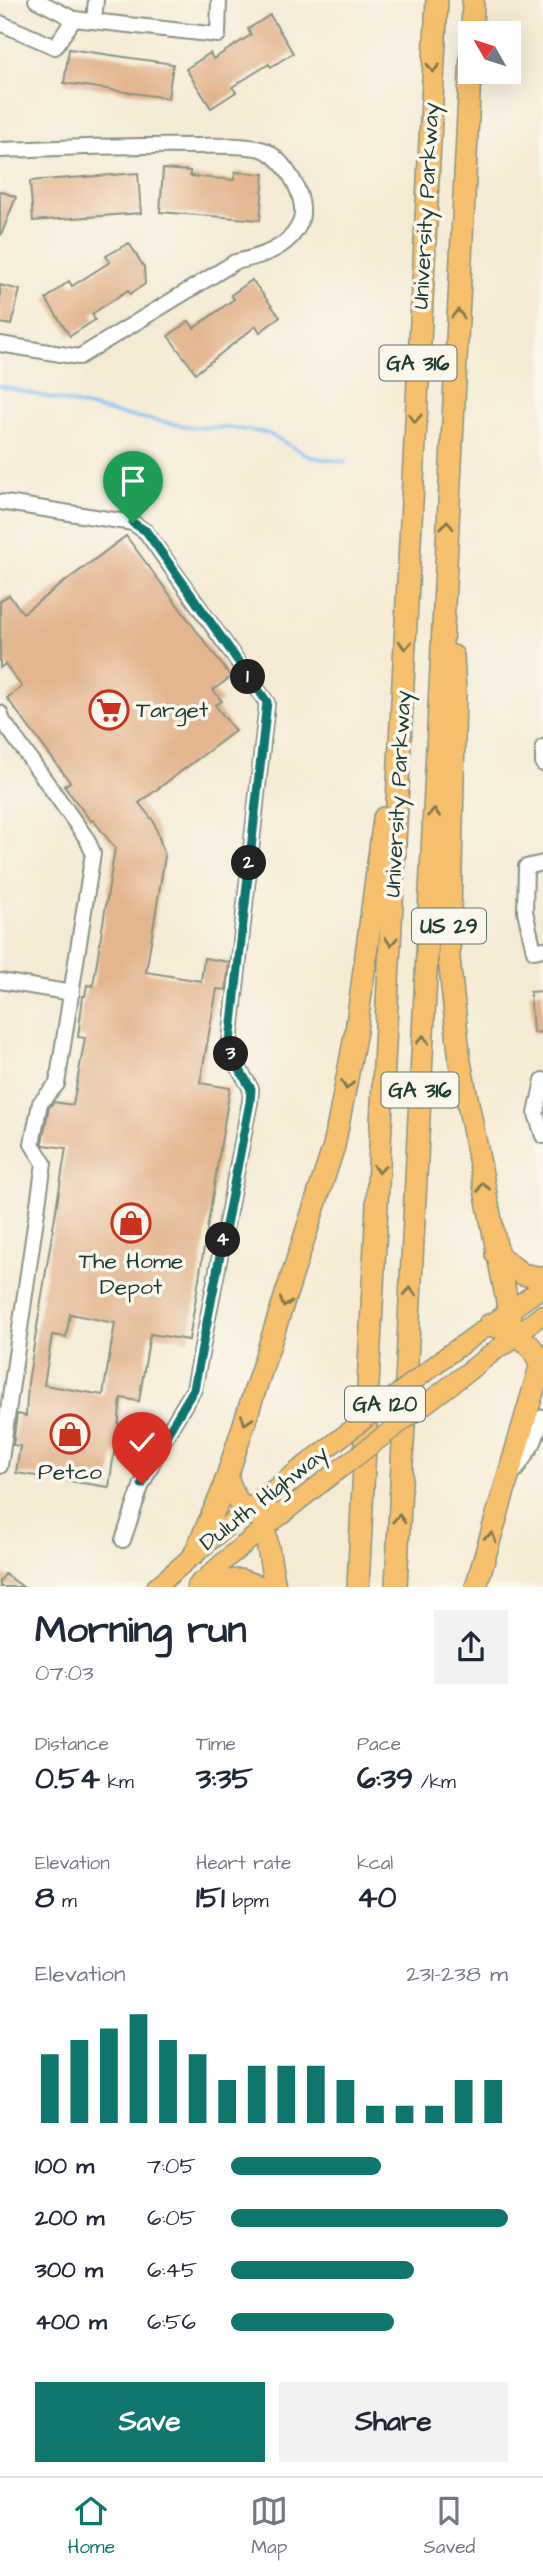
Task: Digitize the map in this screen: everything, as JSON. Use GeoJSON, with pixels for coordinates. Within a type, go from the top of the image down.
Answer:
{"type":"FeatureCollection","features":[{"type":"Feature","properties":{"kind":"highway","name":"University Parkway"},"geometry":{"type":"LineString","coordinates":[[358,1587],[437,0]]}},
{"type":"Feature","properties":{"kind":"highway"},"geometry":{"type":"LineString","coordinates":[[472,21],[473,0]]}},
{"type":"Feature","properties":{"kind":"highway","name":"University Parkway"},"geometry":{"type":"LineString","coordinates":[[396,1587],[470,84]]}},
{"type":"Feature","properties":{"kind":"highway","name":"US 29"},"geometry":{"type":"LineString","coordinates":[[444,594],[452,640],[455,692],[449,958],[460,1062],[511,1337]]}},
{"type":"Feature","properties":{"kind":"highway"},"geometry":{"type":"LineString","coordinates":[[195,1553],[228,1476],[337,1135],[356,1031],[387,799],[401,726]]}},
{"type":"Feature","properties":{"kind":"highway"},"geometry":{"type":"LineString","coordinates":[[496,1254],[522,1274],[543,1278]]}},
{"type":"Feature","properties":{"kind":"highway"},"geometry":{"type":"LineString","coordinates":[[476,1587],[541,1362],[535,1352],[489,1325]]}},
{"type":"Feature","properties":{"kind":"highway"},"geometry":{"type":"LineString","coordinates":[[228,1476],[233,1495],[264,1517]]}},
{"type":"Feature","properties":{"kind":"highway"},"geometry":{"type":"LineString","coordinates":[[265,1495],[264,1517],[275,1587]]}},
{"type":"Feature","properties":{"kind":"highway"},"geometry":{"type":"LineString","coordinates":[[198,1585],[240,1580],[261,1587]]}},
{"type":"Feature","properties":{"kind":"main road","name":"Duluth Highway"},"geometry":{"type":"LineString","coordinates":[[265,1495],[449,1354],[543,1287]]}},
{"type":"Feature","properties":{"kind":"main road","name":"Duluth Highway"},"geometry":{"type":"LineString","coordinates":[[156,1587],[195,1553],[320,1484],[543,1314]]}},
{"type":"Feature","properties":{"kind":"main road","name":"Duluth Highway"},"geometry":{"type":"LineString","coordinates":[[198,1585],[264,1517]]}},
{"type":"Feature","properties":{"kind":"street"},"geometry":{"type":"LineString","coordinates":[[36,0],[74,19],[218,35],[219,0]]}},
{"type":"Feature","properties":{"kind":"street"},"geometry":{"type":"LineString","coordinates":[[94,21],[96,0]]}},
{"type":"Feature","properties":{"kind":"street"},"geometry":{"type":"LineString","coordinates":[[0,23],[55,47],[74,19]]}},
{"type":"Feature","properties":{"kind":"street"},"geometry":{"type":"LineString","coordinates":[[0,150],[135,145],[242,147],[264,150],[291,174],[303,203],[300,223],[284,243],[264,256],[235,262],[79,357],[0,344]]}},
{"type":"Feature","properties":{"kind":"street"},"geometry":{"type":"LineString","coordinates":[[0,502],[133,523],[146,531],[267,702],[229,1051],[251,1089],[250,1102],[194,1389],[164,1439],[142,1484],[123,1540]]}},
{"type":"Feature","properties":{"kind":"street"},"geometry":{"type":"LineString","coordinates":[[0,712],[3,721],[87,839],[93,853],[57,1084],[40,1103],[32,1144],[44,1163],[0,1466]]}},
{"type":"Feature","properties":{"kind":"street"},"geometry":{"type":"LineString","coordinates":[[543,747],[543,764]]}},
{"type":"Feature","properties":{"kind":"street"},"geometry":{"type":"LineString","coordinates":[[543,863],[526,867],[525,911],[534,951],[543,949]]}},
{"type":"Feature","properties":{"kind":"street"},"geometry":{"type":"LineString","coordinates":[[0,982],[72,993]]}},
{"type":"Feature","properties":{"kind":"street"},"geometry":{"type":"LineString","coordinates":[[543,1080],[536,1114],[543,1136]]}},
{"type":"Feature","properties":{"kind":"street"},"geometry":{"type":"LineString","coordinates":[[506,1486],[534,1442],[543,1417]]}},
{"type":"Feature","properties":{"kind":"building"},"geometry":{"type":"Polygon","coordinates":[[[270,15],[293,53],[232,87],[236,92],[211,108],[186,69],[210,53],[213,59],[251,35],[248,29],[270,15]]]}},
{"type":"Feature","properties":{"kind":"building"},"geometry":{"type":"Polygon","coordinates":[[[69,49],[173,64],[168,98],[64,83],[69,49]]]}},
{"type":"Feature","properties":{"kind":"building"},"geometry":{"type":"Polygon","coordinates":[[[163,169],[190,171],[190,176],[234,180],[235,172],[264,174],[260,220],[160,212],[163,169]]]}},
{"type":"Feature","properties":{"kind":"building"},"geometry":{"type":"Polygon","coordinates":[[[138,173],[141,213],[33,221],[30,181],[138,173]]]}},
{"type":"Feature","properties":{"kind":"building"},"geometry":{"type":"Polygon","coordinates":[[[0,191],[16,197],[1,235],[0,235],[0,191]]]}},
{"type":"Feature","properties":{"kind":"building"},"geometry":{"type":"Polygon","coordinates":[[[129,243],[144,267],[145,284],[130,294],[128,290],[92,314],[95,320],[70,336],[46,299],[69,281],[72,286],[110,262],[106,256],[129,243]]]}},
{"type":"Feature","properties":{"kind":"building"},"geometry":{"type":"Polygon","coordinates":[[[252,280],[280,317],[260,332],[256,326],[196,373],[168,336],[189,321],[194,328],[234,299],[231,295],[252,280]]]}},
{"type":"Feature","properties":{"kind":"building"},"geometry":{"type":"Polygon","coordinates":[[[0,285],[20,290],[11,325],[0,323],[0,285]]]}},
{"type":"Feature","properties":{"kind":"building"},"geometry":{"type":"Polygon","coordinates":[[[126,536],[231,677],[213,690],[222,701],[215,705],[235,731],[139,803],[154,822],[165,856],[146,972],[201,981],[204,958],[229,962],[226,990],[217,989],[200,1083],[230,1088],[189,1340],[150,1334],[139,1401],[121,1398],[118,1428],[136,1430],[132,1452],[114,1453],[109,1487],[16,1473],[20,1446],[13,1445],[17,1414],[26,1416],[28,1382],[66,1148],[44,1145],[42,1142],[49,1107],[54,1102],[73,1105],[85,1038],[78,1037],[83,996],[87,985],[93,986],[115,848],[64,786],[70,782],[7,698],[22,687],[5,664],[0,668],[0,601],[9,595],[23,613],[126,536]],[[70,1314],[66,1337],[52,1335],[44,1385],[103,1395],[115,1323],[70,1314]]]}},
{"type":"Feature","properties":{"kind":"building"},"geometry":{"type":"Polygon","coordinates":[[[543,991],[543,1032],[533,1033],[530,992],[543,991]]]}},
{"type":"Feature","properties":{"kind":"building"},"geometry":{"type":"Polygon","coordinates":[[[5,1574],[23,1587],[0,1587],[0,1581],[5,1574]]]}},
{"type":"Feature","properties":{"kind":"waterway"},"geometry":{"type":"LineString","coordinates":[[0,386],[114,413],[191,427],[231,428],[267,433],[311,457],[345,462]]}},
{"type":"Feature","properties":{"kind":"place","name":"Target"},"geometry":{"type":"Point","coordinates":[109,710]}},
{"type":"Feature","properties":{"kind":"place","name":"The Home Depot"},"geometry":{"type":"Point","coordinates":[131,1223]}},
{"type":"Feature","properties":{"kind":"place","name":"Petco"},"geometry":{"type":"Point","coordinates":[70,1434]}},
{"type":"Feature","properties":{"kind":"route"},"geometry":{"type":"LineString","coordinates":[[133,523],[146,531],[267,702],[229,1051],[251,1089],[250,1102],[194,1389],[164,1439],[142,1484]]}}]}
